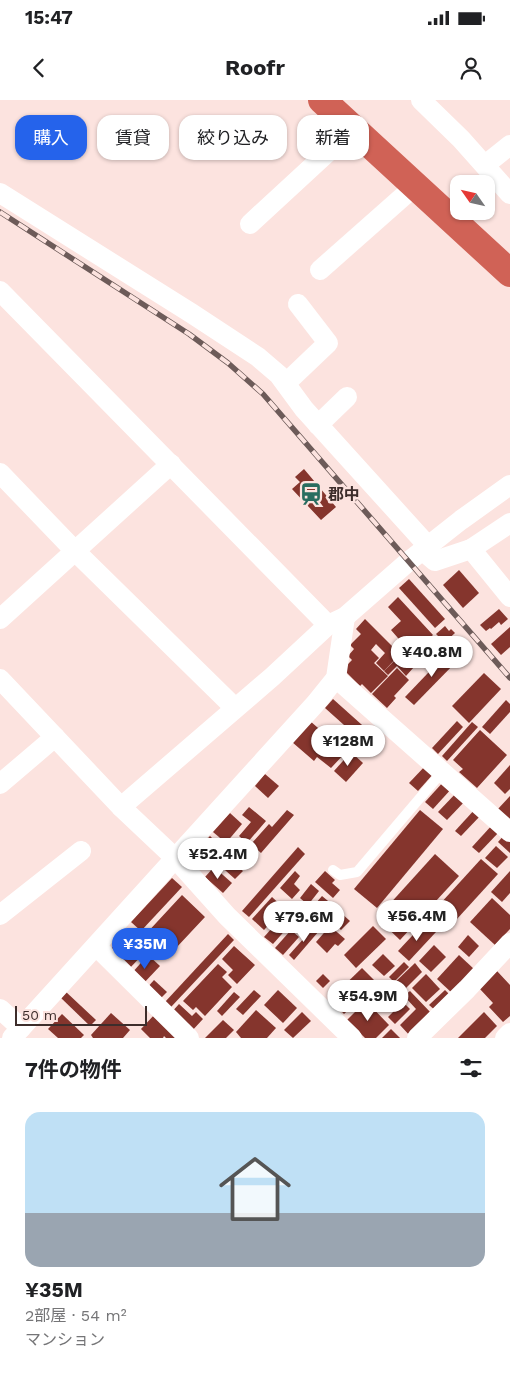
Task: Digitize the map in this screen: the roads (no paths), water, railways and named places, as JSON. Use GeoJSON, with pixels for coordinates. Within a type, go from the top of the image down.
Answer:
{"type":"FeatureCollection","features":[{"type":"Feature","properties":{"kind":"highway"},"geometry":{"type":"LineString","coordinates":[[322,100],[339,115]]}},
{"type":"Feature","properties":{"kind":"highway"},"geometry":{"type":"LineString","coordinates":[[369,143],[510,273]]}},
{"type":"Feature","properties":{"kind":"street"},"geometry":{"type":"LineString","coordinates":[[421,100],[485,165],[510,194]]}},
{"type":"Feature","properties":{"kind":"street"},"geometry":{"type":"LineString","coordinates":[[485,165],[510,145]]}},
{"type":"Feature","properties":{"kind":"street"},"geometry":{"type":"LineString","coordinates":[[250,224],[319,160]]}},
{"type":"Feature","properties":{"kind":"street"},"geometry":{"type":"LineString","coordinates":[[320,270],[415,186]]}},
{"type":"Feature","properties":{"kind":"street"},"geometry":{"type":"LineString","coordinates":[[0,193],[258,357],[286,383],[293,396],[435,561],[470,549],[510,523]]}},
{"type":"Feature","properties":{"kind":"street"},"geometry":{"type":"LineString","coordinates":[[0,291],[171,464],[337,621],[336,678],[297,724],[16,1033],[0,1009]]}},
{"type":"Feature","properties":{"kind":"street"},"geometry":{"type":"LineString","coordinates":[[286,383],[328,343],[298,304]]}},
{"type":"Feature","properties":{"kind":"street"},"geometry":{"type":"LineString","coordinates":[[318,424],[347,397]]}},
{"type":"Feature","properties":{"kind":"street"},"geometry":{"type":"LineString","coordinates":[[0,619],[171,464]]}},
{"type":"Feature","properties":{"kind":"street"},"geometry":{"type":"LineString","coordinates":[[0,472],[75,551],[235,708]]}},
{"type":"Feature","properties":{"kind":"street"},"geometry":{"type":"LineString","coordinates":[[121,807],[337,621],[425,548],[510,485]]}},
{"type":"Feature","properties":{"kind":"street"},"geometry":{"type":"LineString","coordinates":[[470,549],[510,597]]}},
{"type":"Feature","properties":{"kind":"street"},"geometry":{"type":"LineString","coordinates":[[336,678],[510,832]]}},
{"type":"Feature","properties":{"kind":"street"},"geometry":{"type":"LineString","coordinates":[[0,680],[121,807],[175,858],[227,916],[341,1034]]}},
{"type":"Feature","properties":{"kind":"street"},"geometry":{"type":"LineString","coordinates":[[0,784],[55,737]]}},
{"type":"Feature","properties":{"kind":"street"},"geometry":{"type":"LineString","coordinates":[[0,915],[81,851]]}},
{"type":"Feature","properties":{"kind":"street"},"geometry":{"type":"LineString","coordinates":[[417,1038],[467,990],[510,943]]}},
{"type":"Feature","properties":{"kind":"street"},"geometry":{"type":"LineString","coordinates":[[96,946],[189,1038]]}},
{"type":"Feature","properties":{"kind":"street"},"geometry":{"type":"LineString","coordinates":[[505,1038],[510,1033]]}},
{"type":"Feature","properties":{"kind":"lane"},"geometry":{"type":"LineString","coordinates":[[333,870],[340,875],[357,872],[442,772]]}},
{"type":"Feature","properties":{"kind":"railway"},"geometry":{"type":"LineString","coordinates":[[0,212],[189,334],[228,363],[263,394],[510,678]]}},
{"type":"Feature","properties":{"kind":"place","name":"郡中"},"geometry":{"type":"Point","coordinates":[311,494]}}]}
